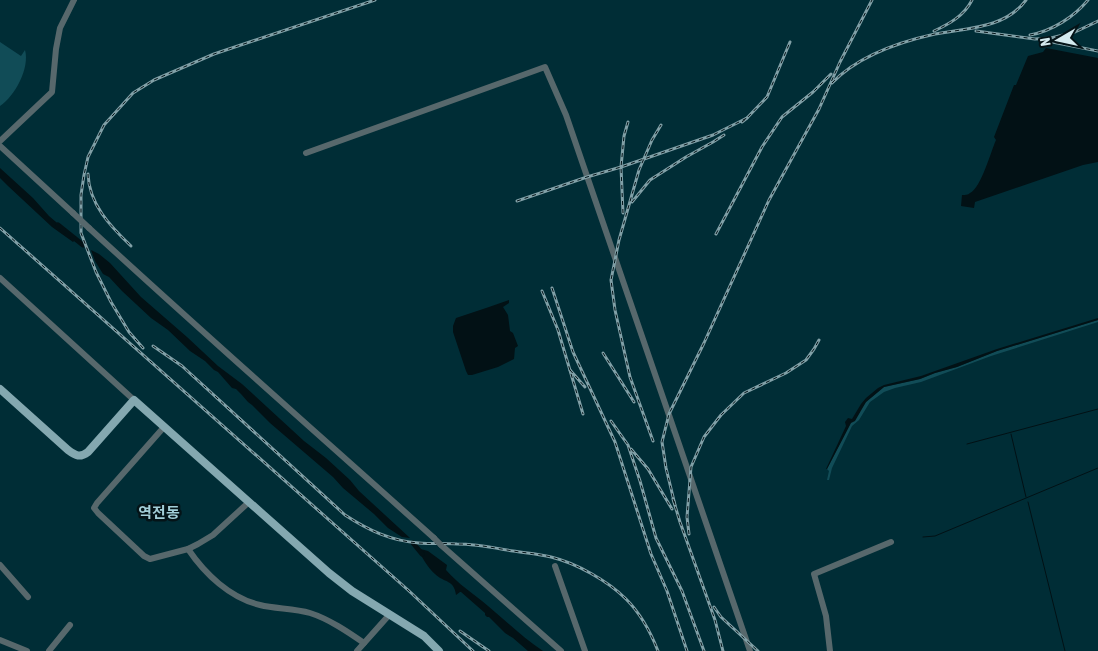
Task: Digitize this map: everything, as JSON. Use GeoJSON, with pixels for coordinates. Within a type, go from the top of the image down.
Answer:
{"type":"FeatureCollection","features":[{"type":"Feature","properties":{"kind":"main road"},"geometry":{"type":"LineString","coordinates":[[0,389],[76,456],[88,452],[134,400],[342,584],[424,636],[439,651]]}},
{"type":"Feature","properties":{"kind":"street"},"geometry":{"type":"LineString","coordinates":[[0,141],[52,92],[60,28],[74,0]]}},
{"type":"Feature","properties":{"kind":"street"},"geometry":{"type":"LineString","coordinates":[[306,153],[545,66],[566,115],[750,651]]}},
{"type":"Feature","properties":{"kind":"street"},"geometry":{"type":"LineString","coordinates":[[0,146],[226,353],[561,651]]}},
{"type":"Feature","properties":{"kind":"street"},"geometry":{"type":"LineString","coordinates":[[0,278],[134,400]]}},
{"type":"Feature","properties":{"kind":"street"},"geometry":{"type":"LineString","coordinates":[[164,427],[94,508],[137,550],[150,559],[188,549],[213,535],[249,502]]}},
{"type":"Feature","properties":{"kind":"street"},"geometry":{"type":"LineString","coordinates":[[830,651],[826,616],[814,574],[890,542]]}},
{"type":"Feature","properties":{"kind":"street"},"geometry":{"type":"LineString","coordinates":[[188,549],[203,570],[240,597],[262,605],[320,616],[364,643]]}},
{"type":"Feature","properties":{"kind":"street"},"geometry":{"type":"LineString","coordinates":[[0,565],[28,597]]}},
{"type":"Feature","properties":{"kind":"street"},"geometry":{"type":"LineString","coordinates":[[555,566],[585,651]]}},
{"type":"Feature","properties":{"kind":"street"},"geometry":{"type":"LineString","coordinates":[[357,651],[390,614]]}},
{"type":"Feature","properties":{"kind":"street"},"geometry":{"type":"LineString","coordinates":[[49,651],[70,625]]}},
{"type":"Feature","properties":{"kind":"street"},"geometry":{"type":"LineString","coordinates":[[0,640],[27,651]]}},
{"type":"Feature","properties":{"kind":"shaded area"},"geometry":{"type":"Polygon","coordinates":[[[0,42],[21,56],[25,50],[26,57],[23,73],[16,89],[0,106],[0,42]]]}},
{"type":"Feature","properties":{"kind":"shaded area"},"geometry":{"type":"Polygon","coordinates":[[[1046,48],[1098,58],[1098,162],[1083,165],[975,202],[974,208],[961,206],[962,195],[974,190],[982,177],[996,140],[994,137],[1014,85],[1016,85],[1028,56],[1043,52],[1046,48]]]}},
{"type":"Feature","properties":{"kind":"shaded area"},"geometry":{"type":"Polygon","coordinates":[[[0,168],[33,198],[49,216],[76,239],[73,242],[52,227],[8,186],[0,178],[0,168]]]}},
{"type":"Feature","properties":{"kind":"shaded area"},"geometry":{"type":"Polygon","coordinates":[[[91,250],[110,263],[141,297],[218,366],[242,384],[304,441],[326,458],[410,538],[402,537],[388,528],[333,477],[270,423],[236,389],[232,388],[218,372],[151,318],[109,277],[103,274],[91,250]]]}},
{"type":"Feature","properties":{"kind":"shaded area"},"geometry":{"type":"Polygon","coordinates":[[[509,300],[509,303],[503,307],[508,315],[510,331],[513,333],[518,346],[515,348],[514,359],[498,367],[468,375],[453,332],[456,318],[509,300]]]}},
{"type":"Feature","properties":{"kind":"shaded area"},"geometry":{"type":"Polygon","coordinates":[[[1098,318],[1098,320],[997,351],[920,379],[884,387],[866,402],[855,421],[851,423],[826,469],[846,426],[845,422],[848,418],[852,419],[866,398],[878,388],[921,376],[997,349],[1098,318]]]}},
{"type":"Feature","properties":{"kind":"shaded area"},"geometry":{"type":"Polygon","coordinates":[[[1098,320],[1098,322],[991,356],[921,382],[884,392],[870,402],[859,420],[852,426],[832,468],[829,480],[827,480],[829,471],[827,469],[851,422],[866,402],[884,387],[920,379],[997,351],[1098,320]]]}},
{"type":"Feature","properties":{"kind":"shaded area"},"geometry":{"type":"Polygon","coordinates":[[[417,548],[428,551],[447,565],[446,570],[456,580],[543,651],[528,651],[505,633],[461,592],[456,595],[453,586],[432,571],[417,548]]]}},
{"type":"Feature","properties":{"kind":"waterway"},"geometry":{"type":"LineString","coordinates":[[58,225],[83,245]]}},
{"type":"Feature","properties":{"kind":"waterway"},"geometry":{"type":"LineString","coordinates":[[967,444],[1098,409]]}},
{"type":"Feature","properties":{"kind":"waterway"},"geometry":{"type":"LineString","coordinates":[[1011,434],[1026,497]]}},
{"type":"Feature","properties":{"kind":"waterway"},"geometry":{"type":"LineString","coordinates":[[923,537],[935,536],[1098,468]]}},
{"type":"Feature","properties":{"kind":"waterway"},"geometry":{"type":"LineString","coordinates":[[1028,502],[1065,651]]}},
{"type":"Feature","properties":{"kind":"waterway"},"geometry":{"type":"LineString","coordinates":[[413,543],[422,554]]}},
{"type":"Feature","properties":{"kind":"railway"},"geometry":{"type":"LineString","coordinates":[[143,348],[129,332],[111,302],[96,272],[81,233],[81,195],[84,175],[88,157],[104,125],[133,93],[154,80],[214,54],[375,0]]}},
{"type":"Feature","properties":{"kind":"railway"},"geometry":{"type":"LineString","coordinates":[[675,505],[662,442],[669,414],[704,343],[769,200],[819,109],[840,62],[872,0]]}},
{"type":"Feature","properties":{"kind":"railway"},"geometry":{"type":"LineString","coordinates":[[934,31],[951,22],[965,11],[972,0]]}},
{"type":"Feature","properties":{"kind":"railway"},"geometry":{"type":"LineString","coordinates":[[832,83],[842,73],[880,51],[921,37],[984,26],[996,22],[1017,10],[1026,0]]}},
{"type":"Feature","properties":{"kind":"railway"},"geometry":{"type":"LineString","coordinates":[[1030,35],[1062,22],[1088,0]]}},
{"type":"Feature","properties":{"kind":"railway"},"geometry":{"type":"LineString","coordinates":[[976,31],[1035,39],[1051,38],[1075,32],[1098,21]]}},
{"type":"Feature","properties":{"kind":"railway"},"geometry":{"type":"LineString","coordinates":[[1047,41],[1098,51]]}},
{"type":"Feature","properties":{"kind":"railway"},"geometry":{"type":"LineString","coordinates":[[742,122],[767,97],[790,42]]}},
{"type":"Feature","properties":{"kind":"railway"},"geometry":{"type":"LineString","coordinates":[[716,234],[762,147],[782,117],[813,92],[831,74]]}},
{"type":"Feature","properties":{"kind":"railway"},"geometry":{"type":"LineString","coordinates":[[517,201],[713,135],[747,118]]}},
{"type":"Feature","properties":{"kind":"railway"},"geometry":{"type":"LineString","coordinates":[[623,213],[621,167],[624,136],[628,122]]}},
{"type":"Feature","properties":{"kind":"railway"},"geometry":{"type":"LineString","coordinates":[[653,441],[630,377],[615,310],[611,280],[619,240],[639,170],[661,125]]}},
{"type":"Feature","properties":{"kind":"railway"},"geometry":{"type":"LineString","coordinates":[[632,202],[650,180],[724,135]]}},
{"type":"Feature","properties":{"kind":"railway"},"geometry":{"type":"LineString","coordinates":[[88,174],[92,195],[102,214],[131,246]]}},
{"type":"Feature","properties":{"kind":"railway"},"geometry":{"type":"LineString","coordinates":[[0,228],[408,590],[473,651]]}},
{"type":"Feature","properties":{"kind":"railway"},"geometry":{"type":"LineString","coordinates":[[552,288],[573,352],[615,442],[651,554],[667,591],[687,651]]}},
{"type":"Feature","properties":{"kind":"railway"},"geometry":{"type":"LineString","coordinates":[[542,291],[558,330],[583,414]]}},
{"type":"Feature","properties":{"kind":"railway"},"geometry":{"type":"LineString","coordinates":[[689,534],[687,517],[691,467],[704,437],[721,415],[744,393],[786,373],[806,360],[819,340]]}},
{"type":"Feature","properties":{"kind":"railway"},"geometry":{"type":"LineString","coordinates":[[153,346],[182,366],[345,515],[371,530],[399,540],[419,543],[485,546],[546,556],[581,568],[601,579],[626,599],[645,624],[658,651]]}},
{"type":"Feature","properties":{"kind":"railway"},"geometry":{"type":"LineString","coordinates":[[603,353],[634,402]]}},
{"type":"Feature","properties":{"kind":"railway"},"geometry":{"type":"LineString","coordinates":[[570,370],[585,387]]}},
{"type":"Feature","properties":{"kind":"railway"},"geometry":{"type":"LineString","coordinates":[[611,421],[628,445],[656,538],[682,591],[704,651]]}},
{"type":"Feature","properties":{"kind":"railway"},"geometry":{"type":"LineString","coordinates":[[631,449],[648,469],[672,509]]}},
{"type":"Feature","properties":{"kind":"railway"},"geometry":{"type":"LineString","coordinates":[[673,499],[715,620],[723,651]]}},
{"type":"Feature","properties":{"kind":"railway"},"geometry":{"type":"LineString","coordinates":[[714,607],[721,617],[758,651]]}},
{"type":"Feature","properties":{"kind":"railway"},"geometry":{"type":"LineString","coordinates":[[460,631],[489,651]]}},
{"type":"Feature","properties":{"kind":"district","name":"역전동"},"geometry":{"type":"Point","coordinates":[159,512]}}]}
